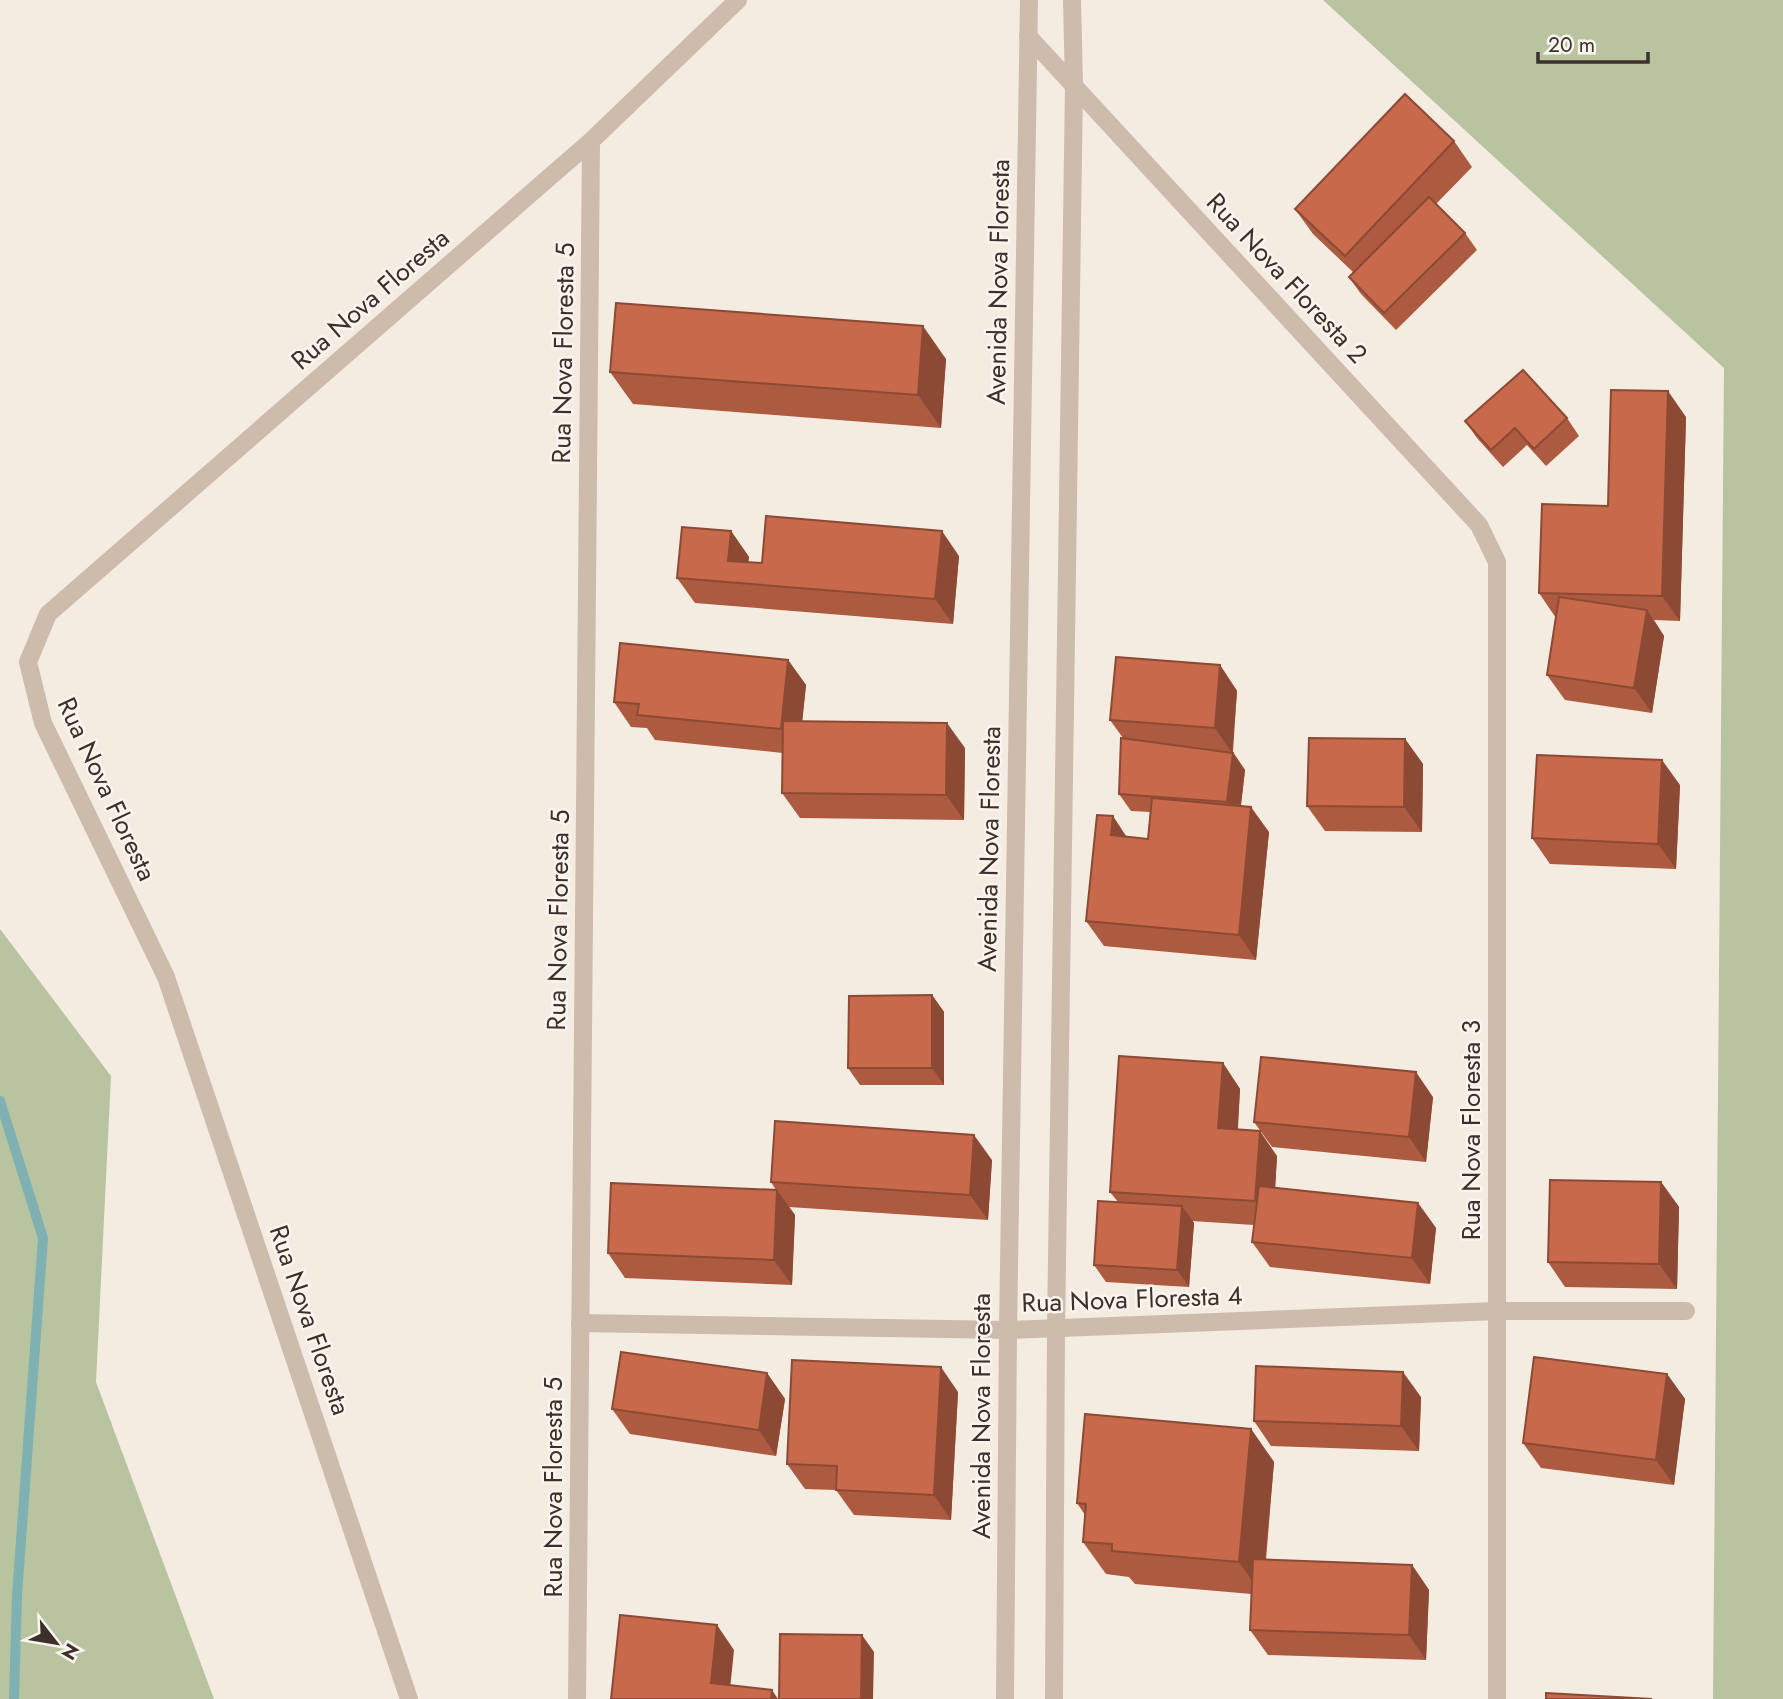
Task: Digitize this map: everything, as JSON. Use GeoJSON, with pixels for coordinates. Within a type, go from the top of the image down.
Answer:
{"type":"FeatureCollection","features":[{"type":"Feature","properties":{"kind":"street","name":"Rua Nova Floresta"},"geometry":{"type":"LineString","coordinates":[[410,1699],[166,977],[43,723],[28,662],[48,614],[592,141],[738,0]]}},
{"type":"Feature","properties":{"kind":"street","name":"Avenida Nova Floresta"},"geometry":{"type":"LineString","coordinates":[[1005,1699],[1028,0]]}},
{"type":"Feature","properties":{"kind":"street"},"geometry":{"type":"LineString","coordinates":[[1054,1699],[1056,1329],[1074,85],[1072,0]]}},
{"type":"Feature","properties":{"kind":"street","name":"Rua Nova Floresta 2"},"geometry":{"type":"LineString","coordinates":[[1028,36],[1479,525],[1497,562]]}},
{"type":"Feature","properties":{"kind":"street","name":"Rua Nova Floresta 5"},"geometry":{"type":"LineString","coordinates":[[577,1699],[592,141]]}},
{"type":"Feature","properties":{"kind":"street","name":"Rua Nova Floresta 3"},"geometry":{"type":"LineString","coordinates":[[1497,562],[1497,1699]]}},
{"type":"Feature","properties":{"kind":"street","name":"Rua Nova Floresta 4"},"geometry":{"type":"LineString","coordinates":[[580,1324],[1008,1330],[1498,1311],[1686,1311]]}},
{"type":"Feature","properties":{"kind":"green space"},"geometry":{"type":"Polygon","coordinates":[[[1323,0],[1783,0],[1783,1699],[1713,1699],[1724,368],[1323,0]]]}},
{"type":"Feature","properties":{"kind":"green space"},"geometry":{"type":"Polygon","coordinates":[[[0,929],[111,1076],[96,1382],[214,1699],[0,1699],[0,929]]]}},
{"type":"Feature","properties":{"kind":"building"},"geometry":{"type":"Polygon","coordinates":[[[1405,94],[1454,141],[1345,256],[1295,209],[1405,94]]]}},
{"type":"Feature","properties":{"kind":"building"},"geometry":{"type":"Polygon","coordinates":[[[1429,197],[1465,233],[1384,313],[1349,277],[1429,197]]]}},
{"type":"Feature","properties":{"kind":"building"},"geometry":{"type":"Polygon","coordinates":[[[616,303],[923,326],[918,395],[610,372],[616,303]]]}},
{"type":"Feature","properties":{"kind":"building"},"geometry":{"type":"Polygon","coordinates":[[[1523,370],[1567,418],[1534,449],[1515,428],[1491,450],[1465,421],[1523,370]]]}},
{"type":"Feature","properties":{"kind":"building"},"geometry":{"type":"Polygon","coordinates":[[[1611,390],[1668,391],[1662,596],[1539,593],[1542,504],[1608,506],[1611,390]]]}},
{"type":"Feature","properties":{"kind":"building"},"geometry":{"type":"Polygon","coordinates":[[[766,516],[942,531],[935,599],[677,578],[682,527],[731,531],[728,561],[762,563],[766,516]]]}},
{"type":"Feature","properties":{"kind":"building"},"geometry":{"type":"Polygon","coordinates":[[[1559,597],[1647,610],[1634,688],[1547,675],[1559,597]]]}},
{"type":"Feature","properties":{"kind":"building"},"geometry":{"type":"Polygon","coordinates":[[[620,643],[788,660],[781,729],[637,715],[639,704],[614,702],[620,643]]]}},
{"type":"Feature","properties":{"kind":"building"},"geometry":{"type":"Polygon","coordinates":[[[1116,657],[1220,665],[1215,728],[1110,720],[1116,657]]]}},
{"type":"Feature","properties":{"kind":"building"},"geometry":{"type":"Polygon","coordinates":[[[783,721],[947,723],[946,795],[782,793],[783,721]]]}},
{"type":"Feature","properties":{"kind":"building"},"geometry":{"type":"Polygon","coordinates":[[[1121,738],[1233,753],[1227,802],[1119,794],[1121,738]]]}},
{"type":"Feature","properties":{"kind":"building"},"geometry":{"type":"Polygon","coordinates":[[[1309,738],[1405,739],[1404,807],[1307,806],[1309,738]]]}},
{"type":"Feature","properties":{"kind":"building"},"geometry":{"type":"Polygon","coordinates":[[[1537,755],[1662,760],[1658,844],[1532,838],[1537,755]]]}},
{"type":"Feature","properties":{"kind":"building"},"geometry":{"type":"Polygon","coordinates":[[[1152,798],[1251,807],[1239,935],[1086,921],[1097,815],[1113,816],[1111,835],[1148,839],[1152,798]]]}},
{"type":"Feature","properties":{"kind":"building"},"geometry":{"type":"Polygon","coordinates":[[[932,995],[932,1068],[848,1068],[849,996],[932,995]]]}},
{"type":"Feature","properties":{"kind":"building"},"geometry":{"type":"Polygon","coordinates":[[[1119,1056],[1223,1063],[1218,1128],[1260,1131],[1255,1201],[1110,1192],[1119,1056]]]}},
{"type":"Feature","properties":{"kind":"building"},"geometry":{"type":"Polygon","coordinates":[[[1261,1057],[1416,1072],[1409,1137],[1254,1122],[1261,1057]]]}},
{"type":"Feature","properties":{"kind":"building"},"geometry":{"type":"Polygon","coordinates":[[[775,1121],[974,1135],[970,1195],[771,1182],[775,1121]]]}},
{"type":"Feature","properties":{"kind":"building"},"geometry":{"type":"Polygon","coordinates":[[[1550,1180],[1661,1182],[1659,1264],[1548,1262],[1550,1180]]]}},
{"type":"Feature","properties":{"kind":"building"},"geometry":{"type":"Polygon","coordinates":[[[611,1183],[777,1190],[774,1260],[608,1253],[611,1183]]]}},
{"type":"Feature","properties":{"kind":"building"},"geometry":{"type":"Polygon","coordinates":[[[1259,1186],[1418,1203],[1412,1258],[1252,1242],[1259,1186]]]}},
{"type":"Feature","properties":{"kind":"building"},"geometry":{"type":"Polygon","coordinates":[[[1098,1201],[1182,1206],[1177,1270],[1094,1265],[1098,1201]]]}},
{"type":"Feature","properties":{"kind":"building"},"geometry":{"type":"Polygon","coordinates":[[[621,1352],[767,1373],[759,1430],[612,1409],[621,1352]]]}},
{"type":"Feature","properties":{"kind":"building"},"geometry":{"type":"Polygon","coordinates":[[[1534,1357],[1667,1374],[1656,1460],[1523,1443],[1534,1357]]]}},
{"type":"Feature","properties":{"kind":"building"},"geometry":{"type":"Polygon","coordinates":[[[792,1360],[941,1367],[934,1495],[836,1490],[837,1466],[787,1464],[792,1360]]]}},
{"type":"Feature","properties":{"kind":"building"},"geometry":{"type":"Polygon","coordinates":[[[1256,1366],[1403,1372],[1401,1426],[1254,1421],[1256,1366]]]}},
{"type":"Feature","properties":{"kind":"building"},"geometry":{"type":"Polygon","coordinates":[[[1085,1414],[1251,1429],[1239,1562],[1112,1551],[1112,1544],[1083,1542],[1086,1504],[1077,1503],[1085,1414]]]}},
{"type":"Feature","properties":{"kind":"building"},"geometry":{"type":"Polygon","coordinates":[[[1253,1559],[1412,1565],[1409,1635],[1250,1630],[1253,1559]]]}},
{"type":"Feature","properties":{"kind":"building"},"geometry":{"type":"Polygon","coordinates":[[[620,1615],[717,1625],[711,1683],[772,1690],[771,1699],[611,1699],[620,1615]]]}},
{"type":"Feature","properties":{"kind":"building"},"geometry":{"type":"Polygon","coordinates":[[[780,1634],[862,1635],[861,1699],[779,1699],[780,1634]]]}},
{"type":"Feature","properties":{"kind":"building"},"geometry":{"type":"Polygon","coordinates":[[[1546,1693],[1652,1699],[1546,1699],[1546,1693]]]}},
{"type":"Feature","properties":{"kind":"waterway"},"geometry":{"type":"LineString","coordinates":[[0,1101],[43,1238],[17,1595],[14,1699]]}}]}
